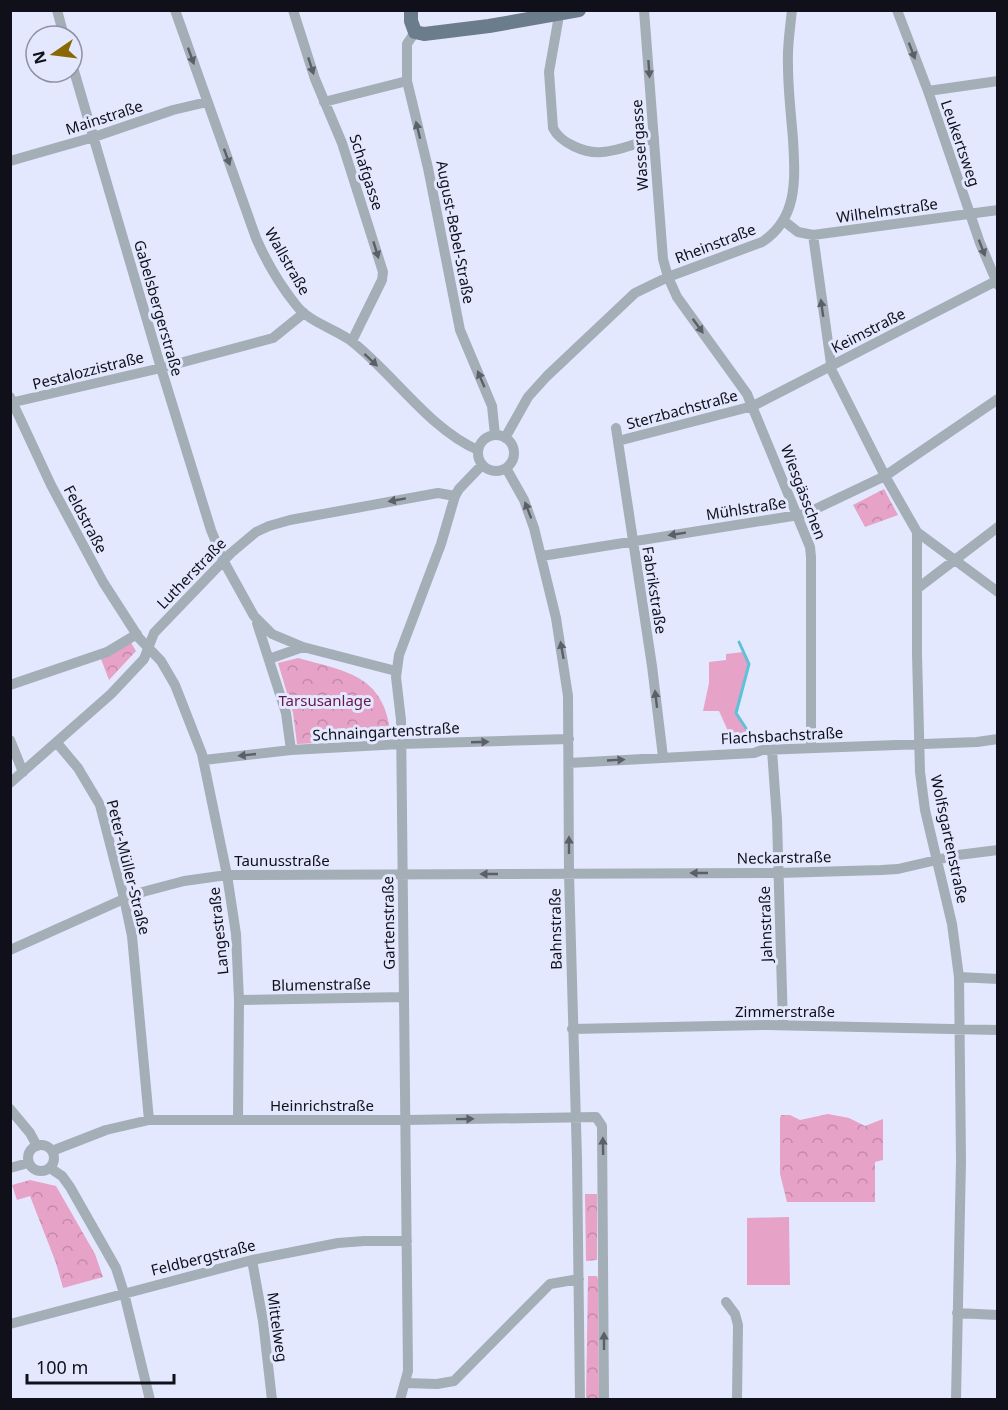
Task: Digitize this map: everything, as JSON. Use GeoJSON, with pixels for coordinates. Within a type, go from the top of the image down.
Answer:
{"type":"FeatureCollection","features":[{"type":"Feature","properties":{"kind":"main road"},"geometry":{"type":"LineString","coordinates":[[411,10],[411,21],[415,32],[424,34],[443,33],[579,10]]}},
{"type":"Feature","properties":{"kind":"street","name":"Wallstraße"},"geometry":{"type":"LineString","coordinates":[[175,10],[260,248],[296,306],[352,341],[456,440],[478,450]]}},
{"type":"Feature","properties":{"kind":"street","name":"Schafgasse"},"geometry":{"type":"LineString","coordinates":[[293,10],[324,102],[342,143],[383,272],[382,279],[352,341]]}},
{"type":"Feature","properties":{"kind":"street","name":"Wassergasse"},"geometry":{"type":"LineString","coordinates":[[644,10],[663,259],[668,276]]}},
{"type":"Feature","properties":{"kind":"street","name":"Rheinstraße"},"geometry":{"type":"LineString","coordinates":[[500,437],[528,397],[547,376],[628,299],[668,276],[762,242],[772,235],[784,221],[790,210],[795,186],[788,65],[792,10]]}},
{"type":"Feature","properties":{"kind":"street","name":"Leukertsweg"},"geometry":{"type":"LineString","coordinates":[[897,10],[928,91],[969,214],[997,283]]}},
{"type":"Feature","properties":{"kind":"street"},"geometry":{"type":"LineString","coordinates":[[560,12],[549,72],[553,128],[557,136],[569,145],[602,152],[654,138]]}},
{"type":"Feature","properties":{"kind":"street","name":"August-Bebel-Straße"},"geometry":{"type":"LineString","coordinates":[[415,32],[407,44],[407,81],[428,168],[460,330],[492,406],[500,437]]}},
{"type":"Feature","properties":{"kind":"street"},"geometry":{"type":"LineString","coordinates":[[324,102],[407,81]]}},
{"type":"Feature","properties":{"kind":"street"},"geometry":{"type":"LineString","coordinates":[[928,91],[998,81]]}},
{"type":"Feature","properties":{"kind":"street","name":"Gabelsbergerstraße"},"geometry":{"type":"LineString","coordinates":[[78,84],[211,530],[254,616]]}},
{"type":"Feature","properties":{"kind":"street","name":"Mainstraße"},"geometry":{"type":"LineString","coordinates":[[10,161],[94,137],[173,110],[207,102]]}},
{"type":"Feature","properties":{"kind":"street","name":"Wilhelmstraße"},"geometry":{"type":"LineString","coordinates":[[813,235],[998,210]]}},
{"type":"Feature","properties":{"kind":"street"},"geometry":{"type":"LineString","coordinates":[[784,221],[798,232],[813,235]]}},
{"type":"Feature","properties":{"kind":"street","name":"Wolfsgartenstraße"},"geometry":{"type":"LineString","coordinates":[[813,235],[830,366],[885,476],[917,532],[919,743],[924,804],[952,924],[959,978],[961,1161],[956,1400]]}},
{"type":"Feature","properties":{"kind":"street","name":"Wiesgässchen"},"geometry":{"type":"LineString","coordinates":[[668,276],[677,297],[747,394],[810,547],[811,748]]}},
{"type":"Feature","properties":{"kind":"street","name":"Keimstraße"},"geometry":{"type":"LineString","coordinates":[[753,406],[997,283]]}},
{"type":"Feature","properties":{"kind":"street","name":"Pestalozzistraße"},"geometry":{"type":"LineString","coordinates":[[11,401],[161,368],[273,338],[304,313]]}},
{"type":"Feature","properties":{"kind":"street","name":"Mühlstraße"},"geometry":{"type":"LineString","coordinates":[[542,556],[805,514],[885,476],[998,399]]}},
{"type":"Feature","properties":{"kind":"street","name":"Feldstraße"},"geometry":{"type":"LineString","coordinates":[[11,401],[51,485],[93,563],[137,634],[149,647]]}},
{"type":"Feature","properties":{"kind":"street","name":"Sterzbachstraße"},"geometry":{"type":"LineString","coordinates":[[618,441],[753,406]]}},
{"type":"Feature","properties":{"kind":"street","name":"Fabrikstraße"},"geometry":{"type":"LineString","coordinates":[[616,428],[663,757]]}},
{"type":"Feature","properties":{"kind":"street"},"geometry":{"type":"LineString","coordinates":[[500,437],[510,442],[514,453],[506,468],[496,471],[479,461],[478,450],[484,440],[500,437]]}},
{"type":"Feature","properties":{"kind":"street","name":"Gartenstraße"},"geometry":{"type":"LineString","coordinates":[[400,1400],[408,1371],[407,1120],[401,720],[396,671],[399,655],[441,544],[455,496],[483,465]]}},
{"type":"Feature","properties":{"kind":"street","name":"Bahnstraße"},"geometry":{"type":"LineString","coordinates":[[506,468],[524,500],[542,556],[564,661],[568,696],[569,874],[576,1117],[580,1400]]}},
{"type":"Feature","properties":{"kind":"street","name":"Lutherstraße"},"geometry":{"type":"LineString","coordinates":[[10,783],[111,694],[144,659],[154,633],[245,540],[277,523],[438,493],[455,496]]}},
{"type":"Feature","properties":{"kind":"street"},"geometry":{"type":"LineString","coordinates":[[918,588],[998,527]]}},
{"type":"Feature","properties":{"kind":"street"},"geometry":{"type":"LineString","coordinates":[[917,532],[998,592]]}},
{"type":"Feature","properties":{"kind":"street"},"geometry":{"type":"LineString","coordinates":[[254,616],[272,634],[303,647],[396,671]]}},
{"type":"Feature","properties":{"kind":"street"},"geometry":{"type":"LineString","coordinates":[[254,616],[286,713],[291,750]]}},
{"type":"Feature","properties":{"kind":"street"},"geometry":{"type":"LineString","coordinates":[[10,685],[107,652],[137,634]]}},
{"type":"Feature","properties":{"kind":"street","name":"Langestraße"},"geometry":{"type":"LineString","coordinates":[[149,647],[161,661],[175,685],[195,732],[204,760],[227,875],[236,934],[239,1000],[238,1120]]}},
{"type":"Feature","properties":{"kind":"street"},"geometry":{"type":"LineString","coordinates":[[270,659],[303,647]]}},
{"type":"Feature","properties":{"kind":"street","name":"Schnaingartenstraße"},"geometry":{"type":"LineString","coordinates":[[204,760],[291,750],[569,739]]}},
{"type":"Feature","properties":{"kind":"street","name":"Flachsbachstraße"},"geometry":{"type":"LineString","coordinates":[[569,763],[754,753],[772,750],[977,742],[998,739]]}},
{"type":"Feature","properties":{"kind":"street"},"geometry":{"type":"LineString","coordinates":[[10,740],[23,772]]}},
{"type":"Feature","properties":{"kind":"street","name":"Peter-Müller-Straße"},"geometry":{"type":"LineString","coordinates":[[57,743],[78,768],[100,805],[124,898],[132,936],[148,1120]]}},
{"type":"Feature","properties":{"kind":"street","name":"Jahnstraße"},"geometry":{"type":"LineString","coordinates":[[772,750],[779,873],[783,1025]]}},
{"type":"Feature","properties":{"kind":"street","name":"Neckarstraße"},"geometry":{"type":"LineString","coordinates":[[569,874],[779,873],[898,869],[937,859],[998,850]]}},
{"type":"Feature","properties":{"kind":"street","name":"Taunusstraße"},"geometry":{"type":"LineString","coordinates":[[10,951],[124,898],[184,881],[227,875],[569,874]]}},
{"type":"Feature","properties":{"kind":"street"},"geometry":{"type":"LineString","coordinates":[[959,978],[998,979]]}},
{"type":"Feature","properties":{"kind":"street","name":"Blumenstraße"},"geometry":{"type":"LineString","coordinates":[[239,1000],[404,997]]}},
{"type":"Feature","properties":{"kind":"street","name":"Zimmerstraße"},"geometry":{"type":"LineString","coordinates":[[572,1029],[783,1025],[998,1030]]}},
{"type":"Feature","properties":{"kind":"street"},"geometry":{"type":"LineString","coordinates":[[10,1109],[30,1133],[37,1146]]}},
{"type":"Feature","properties":{"kind":"street","name":"Heinrichstraße"},"geometry":{"type":"LineString","coordinates":[[52,1151],[106,1130],[148,1120],[596,1117],[602,1126],[604,1400]]}},
{"type":"Feature","properties":{"kind":"street"},"geometry":{"type":"LineString","coordinates":[[50,1168],[54,1158],[52,1151],[43,1145],[37,1146],[29,1153],[28,1163],[34,1170],[50,1168],[62,1176],[112,1260],[124,1293],[150,1400]]}},
{"type":"Feature","properties":{"kind":"street"},"geometry":{"type":"LineString","coordinates":[[10,1168],[28,1163]]}},
{"type":"Feature","properties":{"kind":"street","name":"Feldbergstraße"},"geometry":{"type":"LineString","coordinates":[[10,1324],[252,1260],[338,1243],[364,1240],[407,1241]]}},
{"type":"Feature","properties":{"kind":"street","name":"Mittelweg"},"geometry":{"type":"LineString","coordinates":[[252,1260],[263,1321],[272,1400]]}},
{"type":"Feature","properties":{"kind":"street"},"geometry":{"type":"LineString","coordinates":[[406,1383],[445,1383],[458,1377],[550,1284],[579,1279]]}},
{"type":"Feature","properties":{"kind":"street"},"geometry":{"type":"LineString","coordinates":[[726,1302],[735,1314],[738,1325],[737,1400]]}},
{"type":"Feature","properties":{"kind":"street"},"geometry":{"type":"LineString","coordinates":[[957,1313],[998,1315]]}},
{"type":"Feature","properties":{"kind":"green space"},"geometry":{"type":"Polygon","coordinates":[[[884,489],[898,515],[865,527],[853,505],[884,489]]]}},
{"type":"Feature","properties":{"kind":"green space"},"geometry":{"type":"Polygon","coordinates":[[[130,641],[136,651],[109,680],[101,659],[130,641]]]}},
{"type":"Feature","properties":{"kind":"green space"},"geometry":{"type":"Polygon","coordinates":[[[743,652],[748,664],[735,713],[754,741],[733,742],[719,711],[703,711],[709,683],[709,662],[726,660],[726,654],[743,652]]]}},
{"type":"Feature","properties":{"kind":"green space","name":"Tarsusanlage"},"geometry":{"type":"Polygon","coordinates":[[[298,658],[349,673],[362,680],[382,702],[388,719],[391,740],[372,741],[371,731],[317,735],[317,743],[297,744],[293,713],[278,663],[298,658]]]}},
{"type":"Feature","properties":{"kind":"green space"},"geometry":{"type":"Polygon","coordinates":[[[828,1114],[849,1118],[865,1126],[883,1119],[883,1160],[875,1162],[875,1202],[787,1202],[780,1174],[781,1115],[790,1115],[800,1120],[828,1114]]]}},
{"type":"Feature","properties":{"kind":"green space"},"geometry":{"type":"Polygon","coordinates":[[[30,1180],[56,1186],[95,1254],[103,1277],[63,1288],[56,1263],[30,1196],[17,1200],[12,1185],[30,1180]]]}},
{"type":"Feature","properties":{"kind":"green space"},"geometry":{"type":"Polygon","coordinates":[[[585,1194],[597,1194],[597,1260],[586,1261],[585,1194]]]}},
{"type":"Feature","properties":{"kind":"green space"},"geometry":{"type":"Polygon","coordinates":[[[789,1217],[790,1285],[747,1285],[747,1218],[789,1217]]]}},
{"type":"Feature","properties":{"kind":"green space"},"geometry":{"type":"Polygon","coordinates":[[[588,1276],[597,1276],[598,1279],[599,1399],[586,1399],[588,1276]]]}},
{"type":"Feature","properties":{"kind":"waterway"},"geometry":{"type":"LineString","coordinates":[[739,642],[749,664],[736,713],[753,739]]}}]}
